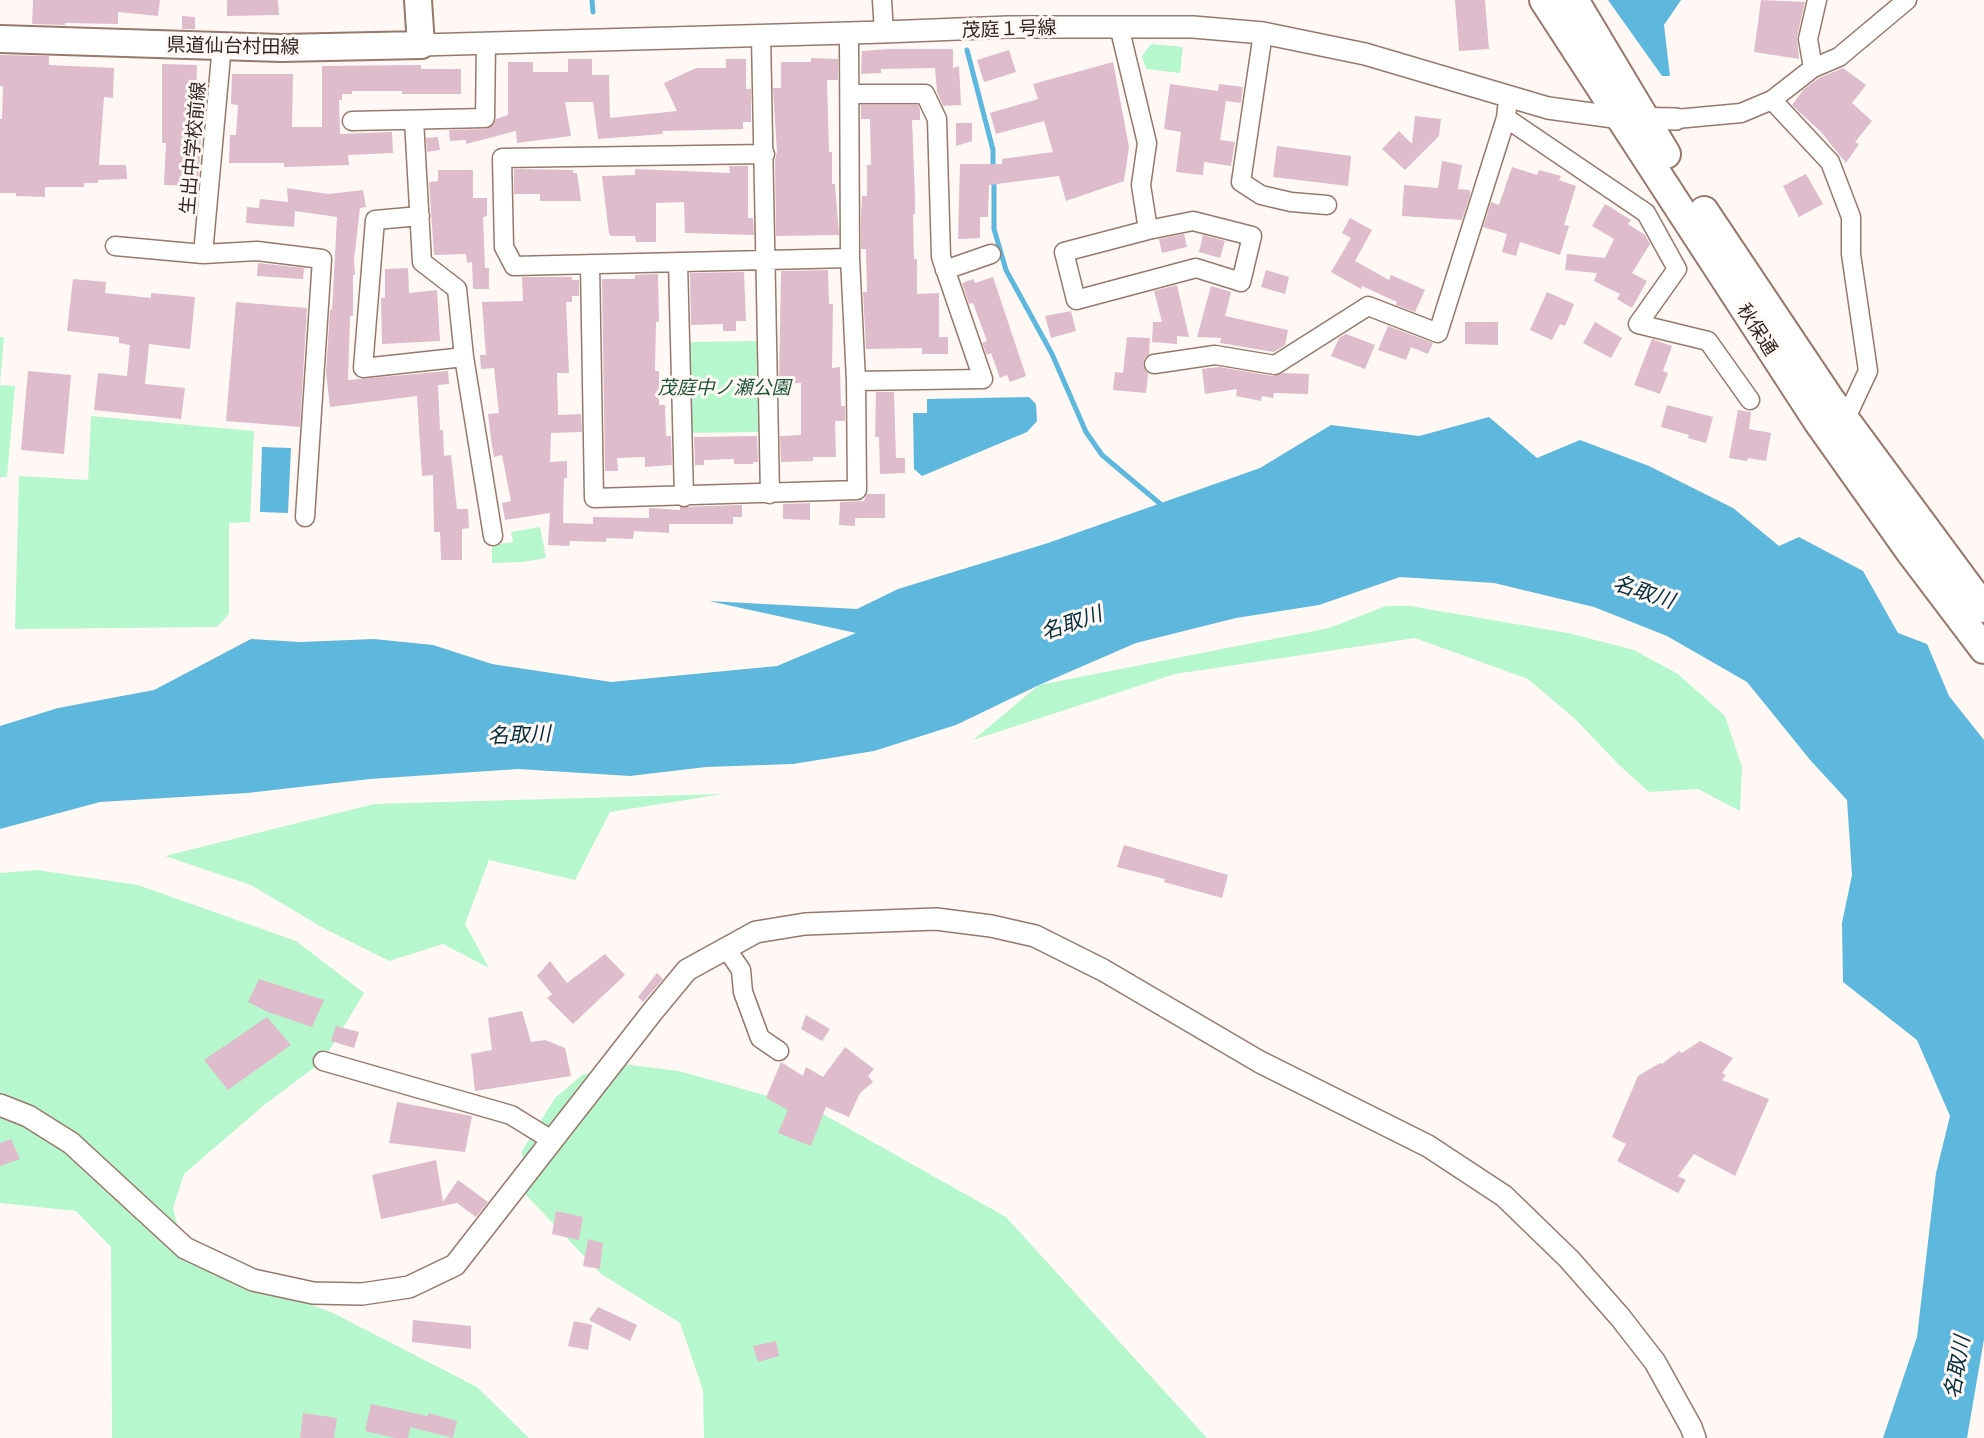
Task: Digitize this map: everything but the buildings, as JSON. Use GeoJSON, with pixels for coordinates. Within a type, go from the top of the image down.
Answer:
{"type":"FeatureCollection","features":[{"type":"Feature","properties":{"kind":"highway","name":"秋保通"},"geometry":{"type":"LineString","coordinates":[[1544,0],[1633,119],[1667,156],[1845,420],[1984,608]]}},
{"type":"Feature","properties":{"kind":"highway","name":"秋保通"},"geometry":{"type":"LineString","coordinates":[[1574,0],[1633,119],[1819,423],[1909,550],[1984,649]]}},
{"type":"Feature","properties":{"kind":"main road"},"geometry":{"type":"LineString","coordinates":[[418,0],[421,45]]}},
{"type":"Feature","properties":{"kind":"main road","name":"県道仙台村田線"},"geometry":{"type":"LineString","coordinates":[[0,39],[281,48],[421,45]]}},
{"type":"Feature","properties":{"kind":"street"},"geometry":{"type":"LineString","coordinates":[[882,0],[884,33]]}},
{"type":"Feature","properties":{"kind":"street"},"geometry":{"type":"LineString","coordinates":[[1813,68],[1808,38],[1817,0]]}},
{"type":"Feature","properties":{"kind":"street"},"geometry":{"type":"LineString","coordinates":[[1676,119],[1741,113],[1772,100],[1813,68],[1839,57],[1907,0]]}},
{"type":"Feature","properties":{"kind":"street"},"geometry":{"type":"LineString","coordinates":[[1119,26],[1147,143],[1141,185],[1148,230]]}},
{"type":"Feature","properties":{"kind":"street","name":"茂庭１号線"},"geometry":{"type":"LineString","coordinates":[[421,45],[884,33],[1008,27],[1193,27],[1263,33],[1365,54],[1507,107],[1548,108],[1633,119],[1676,119]]}},
{"type":"Feature","properties":{"kind":"street"},"geometry":{"type":"LineString","coordinates":[[590,264],[594,498],[857,491],[856,381],[850,258],[849,33]]}},
{"type":"Feature","properties":{"kind":"street"},"geometry":{"type":"LineString","coordinates":[[1263,33],[1241,182],[1261,195],[1291,202],[1327,205]]}},
{"type":"Feature","properties":{"kind":"street"},"geometry":{"type":"LineString","coordinates":[[761,36],[771,494]]}},
{"type":"Feature","properties":{"kind":"street"},"geometry":{"type":"LineString","coordinates":[[352,121],[485,118],[486,44]]}},
{"type":"Feature","properties":{"kind":"street","name":"生出中学校前線"},"geometry":{"type":"LineString","coordinates":[[204,254],[222,45]]}},
{"type":"Feature","properties":{"kind":"street"},"geometry":{"type":"LineString","coordinates":[[850,94],[925,94],[937,119],[941,257],[983,379],[856,381]]}},
{"type":"Feature","properties":{"kind":"street"},"geometry":{"type":"LineString","coordinates":[[1772,100],[1830,163],[1851,217],[1851,254],[1868,371],[1845,420]]}},
{"type":"Feature","properties":{"kind":"street"},"geometry":{"type":"LineString","coordinates":[[1154,364],[1215,355],[1275,365],[1368,306],[1438,333],[1507,107],[1646,213],[1677,269],[1638,324],[1708,341],[1750,400]]}},
{"type":"Feature","properties":{"kind":"street"},"geometry":{"type":"LineString","coordinates":[[414,120],[422,262],[457,289],[464,357],[493,536]]}},
{"type":"Feature","properties":{"kind":"street"},"geometry":{"type":"LineString","coordinates":[[765,154],[502,158],[504,247],[514,265],[850,258]]}},
{"type":"Feature","properties":{"kind":"street"},"geometry":{"type":"LineString","coordinates":[[420,216],[375,220],[363,368],[464,357]]}},
{"type":"Feature","properties":{"kind":"street"},"geometry":{"type":"LineString","coordinates":[[1193,221],[1252,236],[1241,282],[1196,268],[1076,300],[1064,253],[1148,230],[1193,221]]}},
{"type":"Feature","properties":{"kind":"street"},"geometry":{"type":"LineString","coordinates":[[115,246],[204,254],[257,251],[322,259],[305,517]]}},
{"type":"Feature","properties":{"kind":"street"},"geometry":{"type":"LineString","coordinates":[[945,270],[991,254]]}},
{"type":"Feature","properties":{"kind":"street"},"geometry":{"type":"LineString","coordinates":[[678,262],[684,497]]}},
{"type":"Feature","properties":{"kind":"street"},"geometry":{"type":"LineString","coordinates":[[0,1105],[28,1116],[71,1143],[185,1248],[253,1280],[313,1293],[362,1294],[409,1287],[455,1265],[687,970],[756,932],[806,923],[936,919],[991,926],[1035,936],[1103,970],[1260,1062],[1428,1146],[1504,1196],[1569,1259],[1627,1326],[1655,1362],[1695,1438]]}},
{"type":"Feature","properties":{"kind":"street"},"geometry":{"type":"LineString","coordinates":[[726,948],[741,970],[743,992],[760,1038],[779,1051]]}},
{"type":"Feature","properties":{"kind":"street"},"geometry":{"type":"LineString","coordinates":[[323,1061],[511,1115],[553,1141]]}},
{"type":"Feature","properties":{"kind":"green space"},"geometry":{"type":"Polygon","coordinates":[[[1151,44],[1183,47],[1180,73],[1146,69],[1142,56],[1151,44]]]}},
{"type":"Feature","properties":{"kind":"green space"},"geometry":{"type":"Polygon","coordinates":[[[0,337],[4,337],[0,385],[0,337]]]}},
{"type":"Feature","properties":{"kind":"green space","name":"茂庭中ノ瀬公園"},"geometry":{"type":"Polygon","coordinates":[[[759,341],[760,432],[690,433],[688,342],[759,341]]]}},
{"type":"Feature","properties":{"kind":"green space"},"geometry":{"type":"Polygon","coordinates":[[[0,385],[15,386],[7,477],[0,477],[0,385]]]}},
{"type":"Feature","properties":{"kind":"green space"},"geometry":{"type":"Polygon","coordinates":[[[91,416],[254,431],[250,522],[229,523],[229,614],[217,627],[15,629],[19,476],[88,480],[91,416]]]}},
{"type":"Feature","properties":{"kind":"green space"},"geometry":{"type":"Polygon","coordinates":[[[540,527],[546,558],[492,563],[492,545],[513,542],[511,532],[540,527]]]}},
{"type":"Feature","properties":{"kind":"green space"},"geometry":{"type":"Polygon","coordinates":[[[1386,606],[1410,606],[1568,633],[1634,650],[1678,674],[1725,716],[1742,767],[1740,811],[1698,789],[1649,792],[1575,719],[1528,679],[1415,638],[1175,674],[973,740],[1039,685],[1329,628],[1386,606]]]}},
{"type":"Feature","properties":{"kind":"green space"},"geometry":{"type":"Polygon","coordinates":[[[723,794],[610,812],[575,880],[489,860],[465,924],[489,968],[443,944],[389,961],[325,929],[251,885],[165,856],[374,804],[723,794]]]}},
{"type":"Feature","properties":{"kind":"green space"},"geometry":{"type":"Polygon","coordinates":[[[37,870],[138,885],[296,941],[364,993],[323,1061],[263,1106],[184,1174],[173,1208],[184,1253],[229,1275],[331,1312],[477,1387],[529,1438],[112,1438],[111,1247],[76,1211],[0,1203],[0,873],[37,870]]]}},
{"type":"Feature","properties":{"kind":"green space"},"geometry":{"type":"Polygon","coordinates":[[[623,1064],[679,1071],[814,1109],[1006,1217],[1207,1438],[704,1438],[703,1390],[680,1323],[601,1274],[526,1195],[522,1151],[555,1098],[582,1075],[623,1064]]]}},
{"type":"Feature","properties":{"kind":"water"},"geometry":{"type":"Polygon","coordinates":[[[1608,0],[1681,0],[1664,25],[1670,76],[1662,76],[1608,0]]]}},
{"type":"Feature","properties":{"kind":"water"},"geometry":{"type":"Polygon","coordinates":[[[1029,397],[1036,404],[1037,421],[1027,432],[922,476],[914,469],[913,413],[927,413],[927,399],[1029,397]]]}},
{"type":"Feature","properties":{"kind":"water","name":"名取川"},"geometry":{"type":"Polygon","coordinates":[[[1489,417],[1537,458],[1580,440],[1649,466],[1733,508],[1779,546],[1799,537],[1863,571],[1898,633],[1927,644],[1949,696],[1984,740],[1984,1339],[1967,1438],[1883,1438],[1917,1337],[1936,1173],[1950,1116],[1917,1040],[1843,982],[1842,923],[1852,875],[1847,800],[1811,761],[1747,682],[1667,636],[1594,607],[1494,583],[1400,577],[1319,605],[1236,618],[1136,643],[956,725],[874,751],[793,764],[706,767],[630,776],[518,769],[370,779],[247,793],[100,802],[0,829],[0,726],[58,708],[154,690],[251,639],[300,642],[374,639],[433,645],[492,664],[611,682],[777,666],[856,633],[709,601],[857,609],[898,589],[1048,543],[1260,468],[1331,425],[1419,436],[1489,417]]]}},
{"type":"Feature","properties":{"kind":"water"},"geometry":{"type":"Polygon","coordinates":[[[262,447],[291,448],[288,513],[260,512],[262,447]]]}},
{"type":"Feature","properties":{"kind":"waterway"},"geometry":{"type":"LineString","coordinates":[[592,0],[593,12]]}},
{"type":"Feature","properties":{"kind":"waterway"},"geometry":{"type":"LineString","coordinates":[[967,50],[993,150],[993,169]]}},
{"type":"Feature","properties":{"kind":"waterway"},"geometry":{"type":"LineString","coordinates":[[994,179],[994,229],[1006,270],[1052,354],[1086,432],[1102,455],[1164,507]]}}]}
